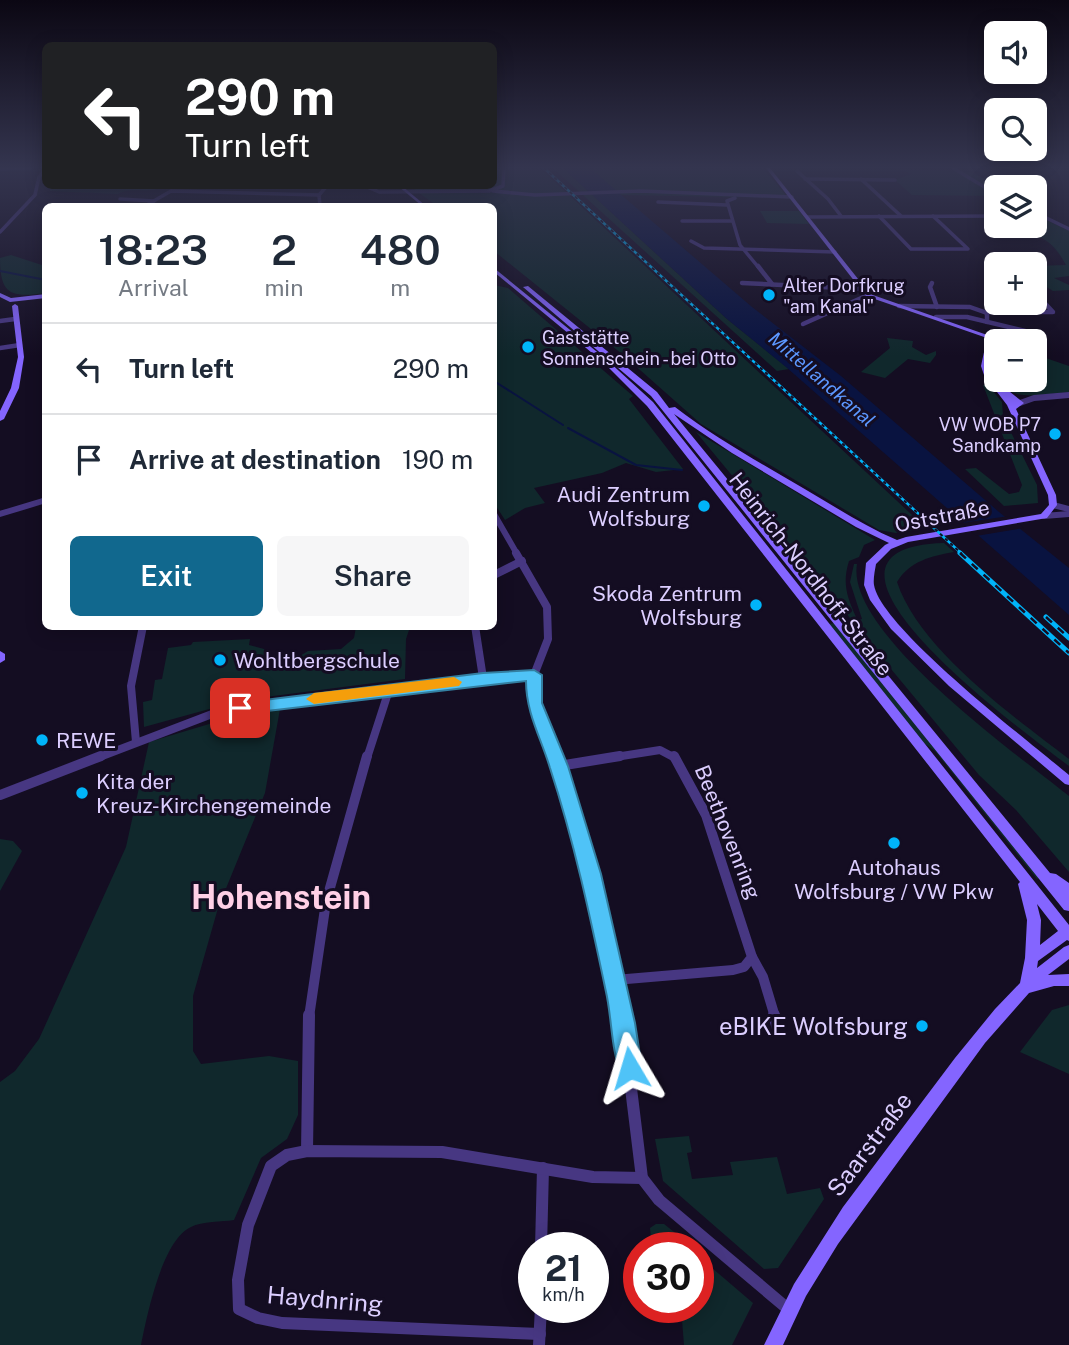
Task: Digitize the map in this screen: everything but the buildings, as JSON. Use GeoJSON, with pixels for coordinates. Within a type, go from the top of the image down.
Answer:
{"type":"FeatureCollection","features":[{"type":"Feature","properties":{"kind":"street"},"geometry":{"type":"LineString","coordinates":[[736,231],[743,250],[772,284]]}},
{"type":"Feature","properties":{"kind":"street"},"geometry":{"type":"LineString","coordinates":[[818,231],[865,292]]}},
{"type":"Feature","properties":{"kind":"street"},"geometry":{"type":"LineString","coordinates":[[894,231],[911,249],[968,249],[948,231]]}},
{"type":"Feature","properties":{"kind":"street"},"geometry":{"type":"LineString","coordinates":[[691,241],[704,248],[835,252]]}},
{"type":"Feature","properties":{"kind":"street","name":"Heinrich-Nordhoff-Straße"},"geometry":{"type":"LineString","coordinates":[[497,265],[512,285],[617,371],[665,422],[1068,933]]}},
{"type":"Feature","properties":{"kind":"street"},"geometry":{"type":"LineString","coordinates":[[497,277],[507,277]]}},
{"type":"Feature","properties":{"kind":"street","name":"Heinrich-Nordhoff-Straße"},"geometry":{"type":"LineString","coordinates":[[507,277],[543,301],[654,394],[1069,906]]}},
{"type":"Feature","properties":{"kind":"street"},"geometry":{"type":"LineString","coordinates":[[497,278],[512,285]]}},
{"type":"Feature","properties":{"kind":"street"},"geometry":{"type":"LineString","coordinates":[[743,282],[865,292],[984,335]]}},
{"type":"Feature","properties":{"kind":"street"},"geometry":{"type":"LineString","coordinates":[[932,283],[930,287],[937,307]]}},
{"type":"Feature","properties":{"kind":"street"},"geometry":{"type":"LineString","coordinates":[[803,324],[865,292]]}},
{"type":"Feature","properties":{"kind":"street"},"geometry":{"type":"LineString","coordinates":[[0,295],[13,303],[42,297]]}},
{"type":"Feature","properties":{"kind":"street"},"geometry":{"type":"LineString","coordinates":[[0,419],[17,379],[20,345],[13,303]]}},
{"type":"Feature","properties":{"kind":"street"},"geometry":{"type":"LineString","coordinates":[[899,306],[970,307],[984,312]]}},
{"type":"Feature","properties":{"kind":"street"},"geometry":{"type":"LineString","coordinates":[[936,317],[955,315],[1017,329]]}},
{"type":"Feature","properties":{"kind":"street"},"geometry":{"type":"LineString","coordinates":[[986,315],[987,321]]}},
{"type":"Feature","properties":{"kind":"street"},"geometry":{"type":"LineString","coordinates":[[0,321],[15,318]]}},
{"type":"Feature","properties":{"kind":"street"},"geometry":{"type":"LineString","coordinates":[[0,348],[20,345]]}},
{"type":"Feature","properties":{"kind":"street"},"geometry":{"type":"LineString","coordinates":[[1000,392],[1012,408],[1052,495],[1053,505],[1044,516]]}},
{"type":"Feature","properties":{"kind":"street"},"geometry":{"type":"LineString","coordinates":[[1003,392],[1020,403]]}},
{"type":"Feature","properties":{"kind":"street"},"geometry":{"type":"LineString","coordinates":[[654,394],[697,429],[870,531],[896,542]]}},
{"type":"Feature","properties":{"kind":"street"},"geometry":{"type":"LineString","coordinates":[[1012,408],[1034,398],[1069,396]]}},
{"type":"Feature","properties":{"kind":"street"},"geometry":{"type":"LineString","coordinates":[[665,422],[697,429]]}},
{"type":"Feature","properties":{"kind":"street"},"geometry":{"type":"LineString","coordinates":[[0,514],[42,501]]}},
{"type":"Feature","properties":{"kind":"street"},"geometry":{"type":"LineString","coordinates":[[1053,505],[1069,509]]}},
{"type":"Feature","properties":{"kind":"street"},"geometry":{"type":"LineString","coordinates":[[1044,516],[1069,514]]}},
{"type":"Feature","properties":{"kind":"street","name":"Oststraße"},"geometry":{"type":"LineString","coordinates":[[1044,516],[896,542],[878,554],[871,563],[869,585],[883,612],[953,684],[1069,781]]}},
{"type":"Feature","properties":{"kind":"street"},"geometry":{"type":"LineString","coordinates":[[497,519],[543,595],[550,622],[548,639],[534,675],[534,703],[559,766],[591,874],[626,1034],[642,1178],[660,1200],[788,1309]]}},
{"type":"Feature","properties":{"kind":"street"},"geometry":{"type":"LineString","coordinates":[[497,530],[503,528]]}},
{"type":"Feature","properties":{"kind":"street"},"geometry":{"type":"LineString","coordinates":[[497,574],[522,561]]}},
{"type":"Feature","properties":{"kind":"street"},"geometry":{"type":"LineString","coordinates":[[136,742],[131,686],[142,630]]}},
{"type":"Feature","properties":{"kind":"street"},"geometry":{"type":"LineString","coordinates":[[476,630],[483,678]]}},
{"type":"Feature","properties":{"kind":"street"},"geometry":{"type":"LineString","coordinates":[[0,654],[0,660]]}},
{"type":"Feature","properties":{"kind":"street"},"geometry":{"type":"LineString","coordinates":[[0,795],[220,711],[483,678],[534,675]]}},
{"type":"Feature","properties":{"kind":"street"},"geometry":{"type":"LineString","coordinates":[[307,1151],[307,1048],[315,961],[330,888],[389,690]]}},
{"type":"Feature","properties":{"kind":"street","name":"Beethovenring"},"geometry":{"type":"LineString","coordinates":[[559,766],[660,750],[675,757],[715,844],[752,957],[763,977],[779,1032]]}},
{"type":"Feature","properties":{"kind":"street","name":"Heinrich-Nordhoff-Straße"},"geometry":{"type":"LineString","coordinates":[[1037,868],[1069,890]]}},
{"type":"Feature","properties":{"kind":"street"},"geometry":{"type":"LineString","coordinates":[[1023,878],[1034,920],[1027,988],[1048,981],[1069,980]]}},
{"type":"Feature","properties":{"kind":"street"},"geometry":{"type":"LineString","coordinates":[[1032,958],[1068,933]]}},
{"type":"Feature","properties":{"kind":"street","name":"Saarstraße"},"geometry":{"type":"LineString","coordinates":[[773,1345],[788,1309],[843,1220],[976,1045],[1044,969],[1069,951]]}},
{"type":"Feature","properties":{"kind":"street"},"geometry":{"type":"LineString","coordinates":[[615,980],[733,971],[744,967],[752,957]]}},
{"type":"Feature","properties":{"kind":"street","name":"Haydnring"},"geometry":{"type":"LineString","coordinates":[[540,1340],[282,1323],[258,1318],[239,1309],[239,1280],[248,1225],[271,1166],[287,1155],[307,1151],[442,1152],[615,1179],[642,1178]]}},
{"type":"Feature","properties":{"kind":"street"},"geometry":{"type":"LineString","coordinates":[[541,1232],[543,1168]]}},
{"type":"Feature","properties":{"kind":"green space"},"geometry":{"type":"Polygon","coordinates":[[[497,231],[607,231],[926,528],[896,533],[879,530],[701,424],[622,354],[497,253],[497,231]]]}},
{"type":"Feature","properties":{"kind":"green space"},"geometry":{"type":"Polygon","coordinates":[[[622,231],[631,231],[727,319],[789,369],[777,371],[622,231]]]}},
{"type":"Feature","properties":{"kind":"green space"},"geometry":{"type":"Polygon","coordinates":[[[1047,231],[1069,231],[1069,276],[1054,278],[1069,285],[1069,290],[1053,291],[1047,287],[1047,266],[1066,265],[1060,254],[1041,238],[1047,238],[1047,231]]]}},
{"type":"Feature","properties":{"kind":"green space"},"geometry":{"type":"Polygon","coordinates":[[[11,255],[42,265],[42,293],[23,295],[9,291],[2,279],[0,258],[11,255]]]}},
{"type":"Feature","properties":{"kind":"green space"},"geometry":{"type":"Polygon","coordinates":[[[497,286],[508,288],[633,396],[629,399],[683,469],[656,472],[626,463],[602,473],[534,488],[545,503],[525,508],[505,520],[497,508],[497,286]]]}},
{"type":"Feature","properties":{"kind":"green space"},"geometry":{"type":"Polygon","coordinates":[[[887,338],[913,341],[912,347],[926,355],[936,351],[936,355],[930,363],[908,359],[885,378],[861,372],[890,348],[887,338]]]}},
{"type":"Feature","properties":{"kind":"green space"},"geometry":{"type":"Polygon","coordinates":[[[1047,358],[1069,366],[1069,392],[1019,394],[1010,392],[1047,392],[1047,358]]]}},
{"type":"Feature","properties":{"kind":"green space"},"geometry":{"type":"Polygon","coordinates":[[[986,392],[994,392],[1002,402],[1003,416],[1037,485],[1038,503],[1004,506],[965,469],[976,468],[1009,494],[1019,492],[1022,485],[986,392]]]}},
{"type":"Feature","properties":{"kind":"green space"},"geometry":{"type":"Polygon","coordinates":[[[696,432],[875,540],[864,545],[859,557],[849,561],[847,569],[846,590],[856,617],[850,618],[696,432]]]}},
{"type":"Feature","properties":{"kind":"green space"},"geometry":{"type":"Polygon","coordinates":[[[944,543],[954,552],[915,564],[897,582],[908,607],[925,632],[971,680],[1069,759],[1069,766],[967,684],[927,646],[897,608],[884,576],[898,553],[944,543]]]}},
{"type":"Feature","properties":{"kind":"green space"},"geometry":{"type":"Polygon","coordinates":[[[854,564],[857,564],[861,592],[878,623],[905,656],[976,723],[1069,796],[1069,872],[1016,810],[979,775],[852,622],[862,619],[850,582],[854,564]]]}},
{"type":"Feature","properties":{"kind":"green space"},"geometry":{"type":"Polygon","coordinates":[[[835,623],[1040,878],[1037,879],[935,751],[924,743],[829,624],[835,623]]]}},
{"type":"Feature","properties":{"kind":"green space"},"geometry":{"type":"Polygon","coordinates":[[[355,630],[409,630],[406,639],[405,679],[242,700],[144,727],[143,702],[152,700],[155,680],[162,679],[168,648],[191,645],[193,642],[250,639],[249,645],[264,649],[280,668],[308,651],[341,649],[354,638],[355,630]]]}},
{"type":"Feature","properties":{"kind":"green space"},"geometry":{"type":"Polygon","coordinates":[[[280,709],[265,793],[218,908],[193,996],[193,1051],[201,1064],[269,1056],[298,1061],[298,1115],[287,1139],[261,1158],[234,1220],[191,1227],[172,1247],[157,1280],[141,1345],[0,1345],[0,1082],[15,1071],[39,1039],[126,847],[149,742],[236,716],[280,709]]]}},
{"type":"Feature","properties":{"kind":"green space"},"geometry":{"type":"Polygon","coordinates":[[[0,839],[13,841],[22,851],[0,891],[0,839]]]}},
{"type":"Feature","properties":{"kind":"green space"},"geometry":{"type":"Polygon","coordinates":[[[1069,1005],[1069,1074],[1020,1052],[1052,1010],[1069,1005]]]}},
{"type":"Feature","properties":{"kind":"green space"},"geometry":{"type":"Polygon","coordinates":[[[689,1136],[692,1152],[687,1153],[692,1179],[733,1175],[730,1162],[777,1157],[787,1194],[820,1188],[824,1199],[778,1268],[764,1269],[663,1181],[655,1139],[689,1136]]]}},
{"type":"Feature","properties":{"kind":"green space"},"geometry":{"type":"Polygon","coordinates":[[[656,1224],[664,1224],[674,1232],[650,1232],[650,1228],[656,1224]]]}},
{"type":"Feature","properties":{"kind":"green space"},"geometry":{"type":"Polygon","coordinates":[[[714,1270],[753,1303],[732,1345],[684,1345],[682,1323],[714,1323],[714,1270]]]}},
{"type":"Feature","properties":{"kind":"water","name":"Mittellandkanal"},"geometry":{"type":"Polygon","coordinates":[[[631,231],[663,231],[1069,568],[1069,615],[786,367],[727,319],[631,231]]]}},
{"type":"Feature","properties":{"kind":"pier"},"geometry":{"type":"Polygon","coordinates":[[[1009,516],[1024,528],[976,536],[962,523],[1009,516]]]}},
{"type":"Feature","properties":{"kind":"waterway"},"geometry":{"type":"LineString","coordinates":[[0,271],[42,279]]}},
{"type":"Feature","properties":{"kind":"waterway"},"geometry":{"type":"LineString","coordinates":[[497,383],[563,425]]}},
{"type":"Feature","properties":{"kind":"waterway"},"geometry":{"type":"LineString","coordinates":[[568,428],[636,465],[682,470]]}},
{"type":"Feature","properties":{"kind":"railway"},"geometry":{"type":"LineString","coordinates":[[612,231],[962,554]]}},
{"type":"Feature","properties":{"kind":"railway"},"geometry":{"type":"LineString","coordinates":[[960,553],[1069,653]]}},
{"type":"Feature","properties":{"kind":"railway"},"geometry":{"type":"LineString","coordinates":[[1046,617],[1069,638]]}},
{"type":"Feature","properties":{"kind":"slow traffic"},"geometry":{"type":"LineString","coordinates":[[314,699],[454,682]]}},
{"type":"Feature","properties":{"kind":"place","name":"Alter Dorfkrug \"am Kanal\""},"geometry":{"type":"Point","coordinates":[769,295]}},
{"type":"Feature","properties":{"kind":"place","name":"Gaststätte Sonnenschein - bei Otto"},"geometry":{"type":"Point","coordinates":[528,347]}},
{"type":"Feature","properties":{"kind":"place","name":"VW WOB P7 Sandkamp"},"geometry":{"type":"Point","coordinates":[1055,434]}},
{"type":"Feature","properties":{"kind":"place","name":"Audi Zentrum Wolfsburg"},"geometry":{"type":"Point","coordinates":[704,506]}},
{"type":"Feature","properties":{"kind":"place","name":"Skoda Zentrum Wolfsburg"},"geometry":{"type":"Point","coordinates":[756,605]}},
{"type":"Feature","properties":{"kind":"place","name":"Wohltbergschule"},"geometry":{"type":"Point","coordinates":[220,660]}},
{"type":"Feature","properties":{"kind":"place","name":"REWE"},"geometry":{"type":"Point","coordinates":[42,740]}},
{"type":"Feature","properties":{"kind":"place","name":"Kita der Kreuz-Kirchengemeinde"},"geometry":{"type":"Point","coordinates":[82,793]}},
{"type":"Feature","properties":{"kind":"place","name":"Autohaus Wolfsburg / VW Pkw"},"geometry":{"type":"Point","coordinates":[894,843]}},
{"type":"Feature","properties":{"kind":"place","name":"eBIKE Wolfsburg"},"geometry":{"type":"Point","coordinates":[922,1026]}},
{"type":"Feature","properties":{"kind":"district","name":"Hohenstein"},"geometry":{"type":"Point","coordinates":[281,897]}},
{"type":"Feature","properties":{"kind":"route"},"geometry":{"type":"LineString","coordinates":[[240,708],[483,678],[534,675],[534,703],[559,766],[591,874],[624,1023],[630,1068]]}}]}
